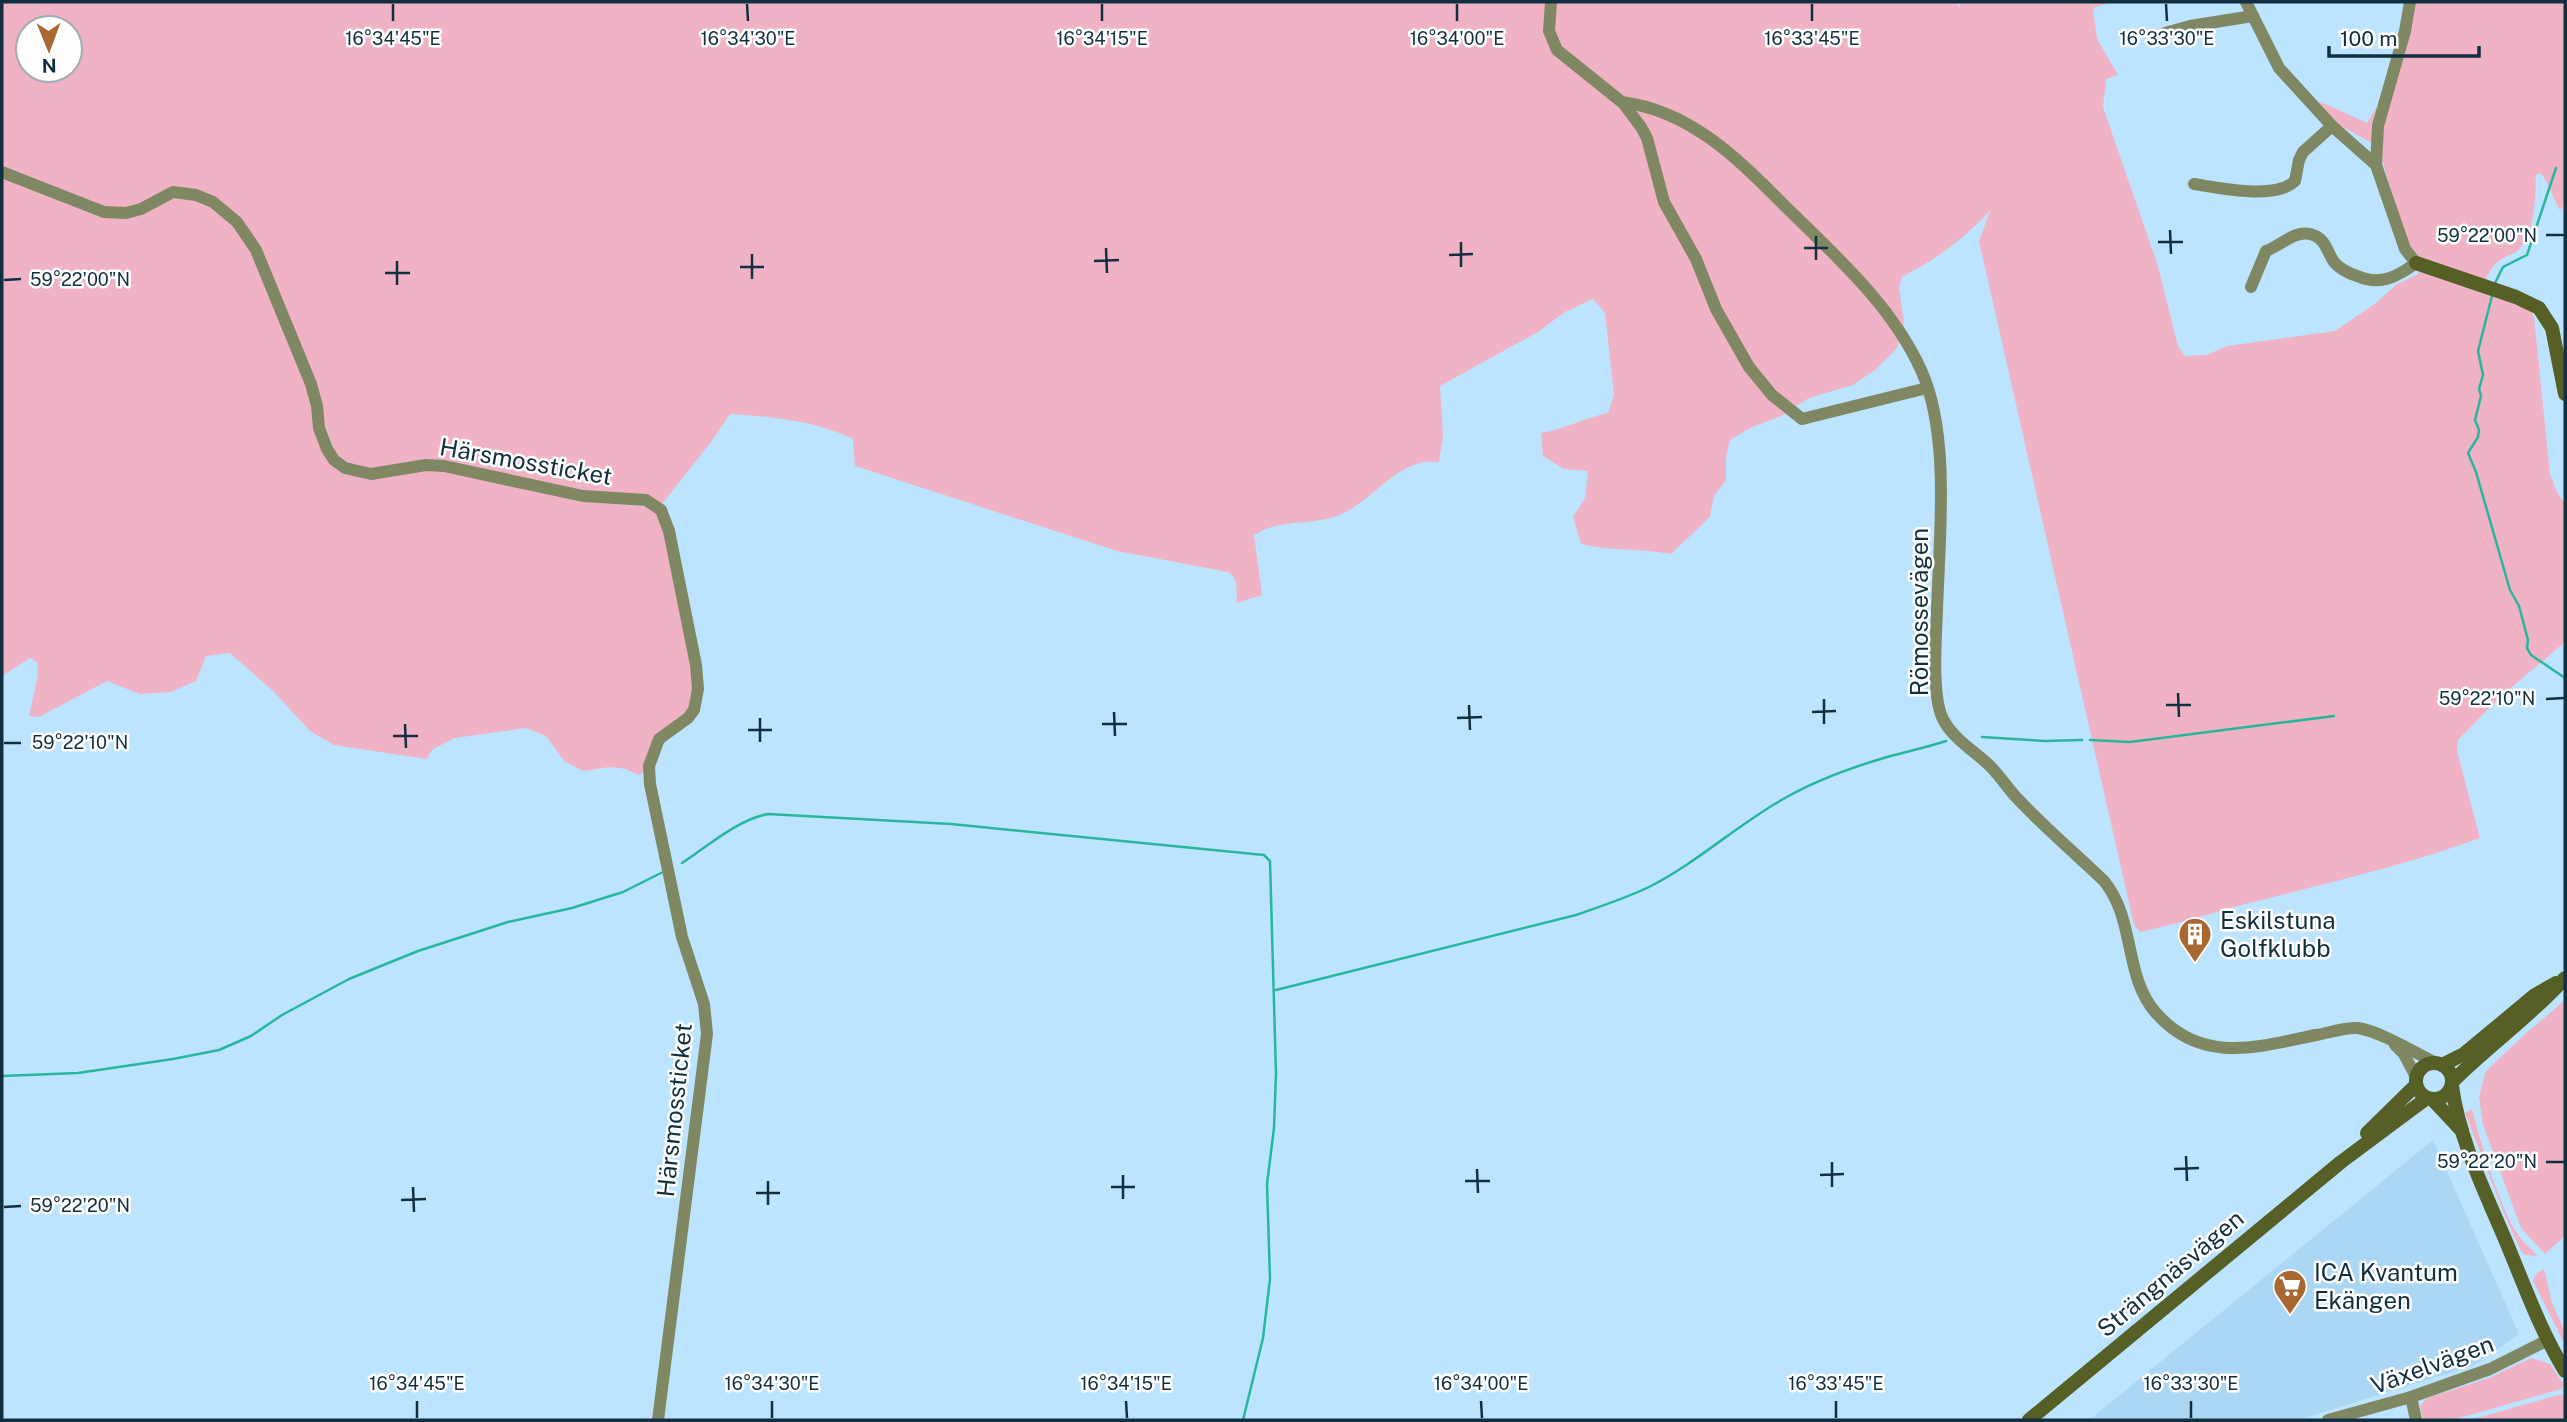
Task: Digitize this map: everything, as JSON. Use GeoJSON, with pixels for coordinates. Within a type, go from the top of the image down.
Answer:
{"type":"FeatureCollection","features":[{"type":"Feature","properties":{"kind":"main road"},"geometry":{"type":"LineString","coordinates":[[2416,263],[2516,297],[2539,308],[2552,328],[2565,394]]}},
{"type":"Feature","properties":{"kind":"main road"},"geometry":{"type":"LineString","coordinates":[[2462,1131],[2430,1099],[2418,1091],[2416,1081],[2422,1068],[2464,1054],[2535,995],[2565,977]]}},
{"type":"Feature","properties":{"kind":"main road"},"geometry":{"type":"LineString","coordinates":[[2430,1099],[2442,1098],[2452,1083],[2542,1004],[2565,977]]}},
{"type":"Feature","properties":{"kind":"main road"},"geometry":{"type":"LineString","coordinates":[[2439,1064],[2450,1072],[2462,1131],[2548,1340],[2565,1371]]}},
{"type":"Feature","properties":{"kind":"main road","name":"Strängnäsvägen"},"geometry":{"type":"LineString","coordinates":[[2341,1162],[2416,1081]]}},
{"type":"Feature","properties":{"kind":"main road","name":"Strängnäsvägen"},"geometry":{"type":"LineString","coordinates":[[2029,1420],[2341,1162],[2430,1099]]}},
{"type":"Feature","properties":{"kind":"street"},"geometry":{"type":"LineString","coordinates":[[1551,2],[1549,31],[1557,50],[1622,102],[1647,138],[1664,202],[1696,259],[1716,309],[1749,367],[1772,395],[1802,419],[1927,388]]}},
{"type":"Feature","properties":{"kind":"street"},"geometry":{"type":"LineString","coordinates":[[2246,2],[2279,68],[2332,126],[2376,165]]}},
{"type":"Feature","properties":{"kind":"street"},"geometry":{"type":"LineString","coordinates":[[2252,287],[2266,251],[2278,247],[2296,235],[2309,234],[2323,240],[2333,261],[2363,279],[2382,281],[2392,278],[2416,263],[2404,249],[2376,165],[2378,126],[2410,2]]}},
{"type":"Feature","properties":{"kind":"street"},"geometry":{"type":"LineString","coordinates":[[2165,33],[2190,26],[2253,16]]}},
{"type":"Feature","properties":{"kind":"street","name":"Römossevägen"},"geometry":{"type":"LineString","coordinates":[[1622,102],[1640,105],[1678,119],[1728,150],[1874,297],[1912,352],[1927,388],[1938,440],[1936,676],[1943,720],[2115,894],[2122,910],[2140,989],[2148,1004],[2167,1025],[2191,1040],[2220,1049],[2260,1047],[2356,1028],[2376,1032],[2439,1064]]}},
{"type":"Feature","properties":{"kind":"street"},"geometry":{"type":"LineString","coordinates":[[2194,184],[2254,190],[2283,189],[2295,181],[2303,152],[2332,126]]}},
{"type":"Feature","properties":{"kind":"street","name":"Härsmossticket"},"geometry":{"type":"LineString","coordinates":[[2,172],[104,212],[126,213],[141,209],[173,192],[196,195],[226,211],[256,250],[311,384],[323,440],[334,460],[345,468],[371,474],[426,465],[444,466],[583,496],[646,500],[661,510],[672,545],[696,665],[698,689],[697,701],[688,718],[659,740],[649,766],[650,784],[682,937],[704,1004],[707,1034],[658,1420]]}},
{"type":"Feature","properties":{"kind":"street"},"geometry":{"type":"LineString","coordinates":[[2392,1042],[2404,1054],[2416,1081]]}},
{"type":"Feature","properties":{"kind":"street","name":"Växelvägen"},"geometry":{"type":"LineString","coordinates":[[2328,1420],[2411,1397],[2490,1369],[2548,1340]]}},
{"type":"Feature","properties":{"kind":"street"},"geometry":{"type":"LineString","coordinates":[[2411,1397],[2416,1420]]}},
{"type":"Feature","properties":{"kind":"shaded area"},"geometry":{"type":"Polygon","coordinates":[[[2,2],[1955,2],[1961,9],[1958,2],[2112,2],[2093,8],[2097,39],[2118,75],[2106,79],[2103,107],[2158,266],[2178,346],[2185,356],[2206,355],[2228,346],[2335,331],[2376,303],[2397,284],[2417,275],[2421,270],[2419,257],[2408,245],[2379,151],[2370,142],[2332,121],[2313,101],[2367,123],[2379,103],[2407,2],[2565,2],[2565,204],[2560,210],[2543,177],[2540,173],[2536,175],[2533,214],[2525,241],[2518,250],[2492,267],[2483,293],[2531,310],[2534,317],[2550,474],[2565,504],[2565,642],[2500,697],[2458,740],[2457,751],[2480,838],[2394,866],[2140,932],[2134,925],[1979,241],[1990,211],[1949,248],[1902,277],[1899,287],[1904,323],[1897,348],[1875,370],[1853,385],[1809,398],[1781,416],[1750,428],[1730,440],[1726,458],[1726,480],[1714,496],[1710,517],[1671,554],[1581,544],[1573,517],[1585,498],[1588,471],[1564,469],[1543,456],[1541,433],[1608,413],[1614,395],[1605,313],[1593,299],[1565,312],[1538,332],[1440,386],[1443,436],[1439,462],[1422,462],[1407,468],[1344,513],[1322,520],[1276,526],[1254,535],[1262,595],[1237,603],[1235,582],[1228,572],[1117,551],[855,466],[853,439],[823,428],[761,416],[730,414],[662,504],[654,499],[586,493],[438,460],[360,470],[336,455],[252,234],[197,192],[113,210],[2,168],[2,2]]]}},
{"type":"Feature","properties":{"kind":"shaded area"},"geometry":{"type":"Polygon","coordinates":[[[2,175],[112,215],[168,199],[195,197],[239,225],[289,331],[318,426],[343,469],[437,467],[587,502],[652,507],[661,514],[694,665],[695,703],[670,728],[647,772],[638,775],[626,769],[610,767],[583,771],[564,761],[546,736],[526,728],[455,738],[433,749],[426,759],[334,745],[310,731],[273,691],[230,653],[206,656],[196,681],[171,692],[140,694],[107,681],[39,717],[29,716],[38,675],[37,662],[30,658],[2,676],[2,175]]]}},
{"type":"Feature","properties":{"kind":"shaded area"},"geometry":{"type":"Polygon","coordinates":[[[2565,1000],[2565,1236],[2545,1254],[2521,1228],[2483,1125],[2479,1097],[2485,1073],[2489,1068],[2565,1000]]]}},
{"type":"Feature","properties":{"kind":"shaded area"},"geometry":{"type":"Polygon","coordinates":[[[2472,1109],[2504,1207],[2518,1235],[2537,1256],[2525,1255],[2521,1251],[2505,1216],[2465,1113],[2472,1109]]]}},
{"type":"Feature","properties":{"kind":"shaded area"},"geometry":{"type":"Polygon","coordinates":[[[2433,1140],[2519,1334],[2475,1365],[2298,1420],[2089,1420],[2433,1140]]]}},
{"type":"Feature","properties":{"kind":"shaded area"},"geometry":{"type":"Polygon","coordinates":[[[2544,1269],[2552,1303],[2565,1332],[2565,1345],[2533,1281],[2537,1273],[2544,1269]]]}},
{"type":"Feature","properties":{"kind":"shaded area"},"geometry":{"type":"Polygon","coordinates":[[[2531,1358],[2550,1364],[2564,1385],[2561,1389],[2452,1420],[2423,1420],[2420,1406],[2427,1398],[2489,1378],[2531,1358]]]}},
{"type":"Feature","properties":{"kind":"shaded area"},"geometry":{"type":"Polygon","coordinates":[[[2565,1395],[2565,1420],[2470,1420],[2565,1395]]]}},
{"type":"Feature","properties":{"kind":"waterway"},"geometry":{"type":"LineString","coordinates":[[2495,283],[2503,267],[2527,255],[2556,168]]}},
{"type":"Feature","properties":{"kind":"waterway"},"geometry":{"type":"LineString","coordinates":[[2492,296],[2478,351],[2483,375],[2475,420],[2479,430],[2478,437],[2468,453],[2510,590],[2519,606],[2528,640],[2527,648],[2531,655],[2565,678]]}},
{"type":"Feature","properties":{"kind":"waterway"},"geometry":{"type":"LineString","coordinates":[[2090,740],[2130,742],[2334,716]]}},
{"type":"Feature","properties":{"kind":"waterway"},"geometry":{"type":"LineString","coordinates":[[1982,737],[2045,741],[2082,740]]}},
{"type":"Feature","properties":{"kind":"waterway"},"geometry":{"type":"LineString","coordinates":[[1276,990],[1576,915],[1614,902],[1668,876],[1768,808],[1808,786],[1858,766],[1946,741]]}},
{"type":"Feature","properties":{"kind":"waterway"},"geometry":{"type":"LineString","coordinates":[[682,863],[734,828],[768,814],[951,824],[1264,855],[1270,861],[1276,1074],[1274,1128],[1267,1184],[1270,1279],[1263,1338],[1243,1420]]}},
{"type":"Feature","properties":{"kind":"waterway"},"geometry":{"type":"LineString","coordinates":[[2,1076],[78,1073],[219,1050],[251,1036],[282,1015],[349,979],[418,951],[508,922],[572,908],[623,892],[663,872]]}},
{"type":"Feature","properties":{"kind":"place","name":"Eskilstuna Golfklubb"},"geometry":{"type":"Point","coordinates":[2195,964]}},
{"type":"Feature","properties":{"kind":"place","name":"ICA Kvantum Ekängen"},"geometry":{"type":"Point","coordinates":[2290,1316]}}]}
